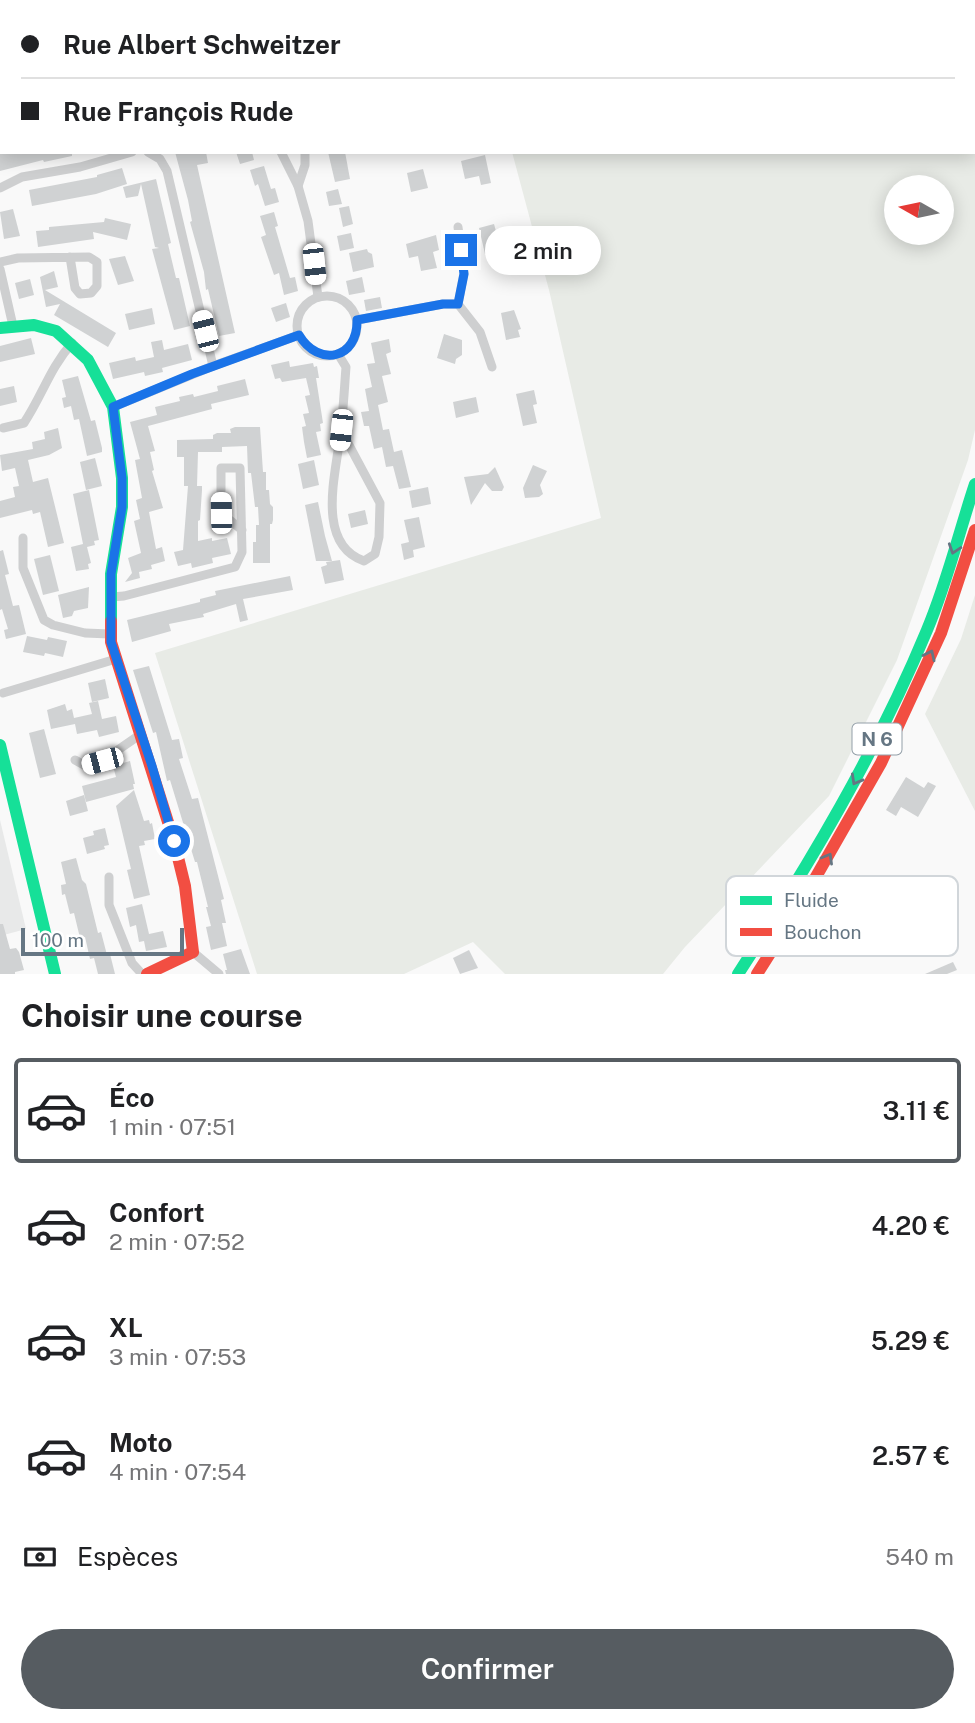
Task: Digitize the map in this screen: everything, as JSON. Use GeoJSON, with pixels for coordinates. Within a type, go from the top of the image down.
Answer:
{"type":"FeatureCollection","features":[{"type":"Feature","properties":{"kind":"main road"},"geometry":{"type":"LineString","coordinates":[[6,327],[34,326],[55,331],[72,343],[88,360],[113,407],[122,478],[122,507],[111,574],[110,634],[162,797],[182,875],[193,952],[145,974]]}},
{"type":"Feature","properties":{"kind":"main road","name":"N 6"},"geometry":{"type":"LineString","coordinates":[[800,876],[870,754],[928,629],[975,484]]}},
{"type":"Feature","properties":{"kind":"main road","name":"N 6"},"geometry":{"type":"LineString","coordinates":[[818,876],[881,763],[941,633],[975,530]]}},
{"type":"Feature","properties":{"kind":"main road"},"geometry":{"type":"LineString","coordinates":[[0,745],[55,974]]}},
{"type":"Feature","properties":{"kind":"main road","name":"N 6"},"geometry":{"type":"LineString","coordinates":[[738,974],[750,956]]}},
{"type":"Feature","properties":{"kind":"main road","name":"N 6"},"geometry":{"type":"LineString","coordinates":[[757,974],[768,956]]}},
{"type":"Feature","properties":{"kind":"street"},"geometry":{"type":"LineString","coordinates":[[0,188],[22,177],[80,167],[125,154]]}},
{"type":"Feature","properties":{"kind":"street"},"geometry":{"type":"LineString","coordinates":[[151,154],[160,159],[167,171],[214,366]]}},
{"type":"Feature","properties":{"kind":"street"},"geometry":{"type":"LineString","coordinates":[[282,154],[298,186],[308,221],[318,297]]}},
{"type":"Feature","properties":{"kind":"street"},"geometry":{"type":"LineString","coordinates":[[298,186],[305,165],[305,154]]}},
{"type":"Feature","properties":{"kind":"street"},"geometry":{"type":"LineString","coordinates":[[458,227],[464,274],[458,304],[480,332],[492,367]]}},
{"type":"Feature","properties":{"kind":"street"},"geometry":{"type":"LineString","coordinates":[[0,261],[18,258],[70,257],[89,257],[97,262],[97,286],[91,293],[80,294],[75,288],[70,257]]}},
{"type":"Feature","properties":{"kind":"street"},"geometry":{"type":"LineString","coordinates":[[0,269],[6,327]]}},
{"type":"Feature","properties":{"kind":"street"},"geometry":{"type":"LineString","coordinates":[[318,297],[336,297],[346,302],[357,320],[354,338],[347,349],[328,356],[317,354],[306,347],[297,325],[301,310],[308,302],[318,297]]}},
{"type":"Feature","properties":{"kind":"street"},"geometry":{"type":"LineString","coordinates":[[357,320],[443,304],[458,304]]}},
{"type":"Feature","properties":{"kind":"street"},"geometry":{"type":"LineString","coordinates":[[113,407],[299,335]]}},
{"type":"Feature","properties":{"kind":"street"},"geometry":{"type":"LineString","coordinates":[[3,428],[24,423],[37,404],[55,363],[72,343]]}},
{"type":"Feature","properties":{"kind":"street"},"geometry":{"type":"LineString","coordinates":[[338,354],[346,367],[331,502],[341,545],[355,558],[364,561],[375,554],[379,537],[380,503],[341,430]]}},
{"type":"Feature","properties":{"kind":"street"},"geometry":{"type":"LineString","coordinates":[[111,597],[150,590],[234,567],[242,552],[242,530],[240,468],[220,468],[221,513],[242,530]]}},
{"type":"Feature","properties":{"kind":"street"},"geometry":{"type":"LineString","coordinates":[[23,538],[23,568],[44,620],[53,625],[85,632],[110,634]]}},
{"type":"Feature","properties":{"kind":"street"},"geometry":{"type":"LineString","coordinates":[[3,693],[116,659]]}},
{"type":"Feature","properties":{"kind":"street"},"geometry":{"type":"LineString","coordinates":[[75,760],[84,765],[102,761],[141,734]]}},
{"type":"Feature","properties":{"kind":"street"},"geometry":{"type":"LineString","coordinates":[[109,877],[109,905],[132,963],[145,974]]}},
{"type":"Feature","properties":{"kind":"street"},"geometry":{"type":"LineString","coordinates":[[193,952],[219,974]]}},
{"type":"Feature","properties":{"kind":"shaded area"},"geometry":{"type":"Polygon","coordinates":[[[513,154],[975,154],[975,430],[968,460],[897,660],[829,796],[753,876],[726,876],[726,904],[663,974],[505,974],[473,942],[404,974],[257,974],[155,653],[601,518],[549,290],[513,154]]]}},
{"type":"Feature","properties":{"kind":"shaded area"},"geometry":{"type":"Polygon","coordinates":[[[975,595],[975,811],[925,714],[961,639],[975,595]]]}},
{"type":"Feature","properties":{"kind":"shaded area"},"geometry":{"type":"Polygon","coordinates":[[[0,820],[26,929],[0,936],[0,820]]]}},
{"type":"Feature","properties":{"kind":"building"},"geometry":{"type":"Polygon","coordinates":[[[0,154],[72,154],[72,156],[0,171],[0,154]]]}},
{"type":"Feature","properties":{"kind":"building"},"geometry":{"type":"Polygon","coordinates":[[[176,154],[206,154],[208,163],[197,165],[235,333],[219,336],[190,222],[188,200],[176,154]]]}},
{"type":"Feature","properties":{"kind":"building"},"geometry":{"type":"Polygon","coordinates":[[[237,154],[252,154],[254,160],[240,164],[237,154]]]}},
{"type":"Feature","properties":{"kind":"building"},"geometry":{"type":"Polygon","coordinates":[[[328,154],[345,154],[350,179],[335,182],[328,154]]]}},
{"type":"Feature","properties":{"kind":"building"},"geometry":{"type":"Polygon","coordinates":[[[485,155],[491,183],[481,185],[479,176],[465,179],[461,161],[485,155]]]}},
{"type":"Feature","properties":{"kind":"building"},"geometry":{"type":"Polygon","coordinates":[[[264,166],[271,189],[275,188],[279,202],[265,206],[250,170],[264,166]]]}},
{"type":"Feature","properties":{"kind":"building"},"geometry":{"type":"Polygon","coordinates":[[[122,168],[127,184],[96,194],[32,206],[29,190],[97,177],[122,168]]]}},
{"type":"Feature","properties":{"kind":"building"},"geometry":{"type":"Polygon","coordinates":[[[423,169],[428,188],[411,192],[407,173],[423,169]]]}},
{"type":"Feature","properties":{"kind":"building"},"geometry":{"type":"Polygon","coordinates":[[[156,179],[171,243],[168,244],[171,257],[176,278],[179,278],[190,326],[174,330],[152,249],[159,248],[155,247],[141,184],[138,196],[126,198],[123,187],[156,179]]]}},
{"type":"Feature","properties":{"kind":"building"},"geometry":{"type":"Polygon","coordinates":[[[338,189],[342,204],[329,206],[326,192],[338,189]]]}},
{"type":"Feature","properties":{"kind":"building"},"geometry":{"type":"Polygon","coordinates":[[[349,206],[353,224],[343,227],[339,208],[349,206]]]}},
{"type":"Feature","properties":{"kind":"building"},"geometry":{"type":"Polygon","coordinates":[[[13,209],[20,236],[4,239],[0,212],[13,209]]]}},
{"type":"Feature","properties":{"kind":"building"},"geometry":{"type":"Polygon","coordinates":[[[274,212],[278,226],[275,227],[290,278],[295,277],[298,291],[284,295],[279,273],[274,275],[261,237],[266,235],[260,216],[274,212]]]}},
{"type":"Feature","properties":{"kind":"building"},"geometry":{"type":"Polygon","coordinates":[[[105,218],[131,224],[127,240],[93,232],[94,239],[38,247],[36,231],[49,230],[49,227],[104,222],[105,218]]]}},
{"type":"Feature","properties":{"kind":"building"},"geometry":{"type":"Polygon","coordinates":[[[494,224],[501,250],[485,254],[479,228],[494,224]]]}},
{"type":"Feature","properties":{"kind":"building"},"geometry":{"type":"Polygon","coordinates":[[[351,233],[354,248],[340,251],[337,236],[351,233]]]}},
{"type":"Feature","properties":{"kind":"building"},"geometry":{"type":"Polygon","coordinates":[[[436,235],[439,250],[433,252],[437,268],[421,271],[418,256],[409,258],[406,244],[436,235]]]}},
{"type":"Feature","properties":{"kind":"building"},"geometry":{"type":"Polygon","coordinates":[[[367,249],[372,254],[374,267],[353,272],[349,253],[367,249]]]}},
{"type":"Feature","properties":{"kind":"building"},"geometry":{"type":"Polygon","coordinates":[[[125,256],[134,281],[118,285],[109,259],[125,256]]]}},
{"type":"Feature","properties":{"kind":"building"},"geometry":{"type":"Polygon","coordinates":[[[54,271],[58,287],[45,290],[116,333],[108,347],[54,315],[60,304],[46,307],[40,277],[54,271]]]}},
{"type":"Feature","properties":{"kind":"building"},"geometry":{"type":"Polygon","coordinates":[[[362,277],[365,292],[349,295],[346,281],[362,277]]]}},
{"type":"Feature","properties":{"kind":"building"},"geometry":{"type":"Polygon","coordinates":[[[30,279],[34,295],[19,299],[15,283],[30,279]]]}},
{"type":"Feature","properties":{"kind":"building"},"geometry":{"type":"Polygon","coordinates":[[[380,297],[382,308],[366,311],[364,300],[380,297]]]}},
{"type":"Feature","properties":{"kind":"building"},"geometry":{"type":"Polygon","coordinates":[[[286,303],[290,317],[276,322],[271,308],[286,303]]]}},
{"type":"Feature","properties":{"kind":"building"},"geometry":{"type":"Polygon","coordinates":[[[152,308],[155,324],[129,330],[125,314],[152,308]]]}},
{"type":"Feature","properties":{"kind":"building"},"geometry":{"type":"Polygon","coordinates":[[[514,310],[521,329],[518,330],[520,337],[506,340],[501,313],[514,310]]]}},
{"type":"Feature","properties":{"kind":"building"},"geometry":{"type":"Polygon","coordinates":[[[444,334],[462,340],[462,355],[456,359],[455,364],[437,358],[444,334]]]}},
{"type":"Feature","properties":{"kind":"building"},"geometry":{"type":"Polygon","coordinates":[[[31,338],[35,354],[0,362],[0,346],[31,338]]]}},
{"type":"Feature","properties":{"kind":"building"},"geometry":{"type":"Polygon","coordinates":[[[389,339],[391,352],[386,354],[391,374],[382,376],[388,402],[378,405],[383,430],[389,429],[394,452],[402,450],[411,487],[399,489],[393,466],[386,467],[382,447],[374,449],[369,426],[364,426],[361,412],[369,411],[365,389],[372,387],[367,364],[375,363],[371,343],[389,339]]]}},
{"type":"Feature","properties":{"kind":"building"},"geometry":{"type":"Polygon","coordinates":[[[162,340],[164,350],[188,344],[192,360],[162,368],[163,372],[145,376],[144,372],[113,379],[109,363],[135,357],[136,361],[154,357],[151,342],[162,340]]]}},
{"type":"Feature","properties":{"kind":"building"},"geometry":{"type":"Polygon","coordinates":[[[289,361],[290,367],[313,363],[314,367],[317,366],[319,378],[316,378],[323,423],[320,424],[321,431],[316,432],[321,455],[307,458],[302,427],[306,426],[303,414],[309,413],[305,396],[310,395],[306,378],[282,382],[280,378],[275,379],[271,365],[289,361]]]}},
{"type":"Feature","properties":{"kind":"building"},"geometry":{"type":"Polygon","coordinates":[[[78,376],[91,421],[95,420],[102,448],[102,452],[87,456],[79,419],[74,420],[71,406],[64,408],[62,398],[66,397],[62,380],[78,376]]]}},
{"type":"Feature","properties":{"kind":"building"},"geometry":{"type":"Polygon","coordinates":[[[245,379],[249,395],[211,404],[212,409],[148,426],[155,451],[150,452],[152,471],[163,508],[149,512],[156,549],[162,547],[165,561],[151,565],[152,569],[139,572],[140,578],[125,582],[132,573],[128,558],[141,553],[134,521],[140,519],[136,500],[142,498],[135,460],[140,459],[130,422],[157,415],[155,407],[180,401],[179,397],[193,394],[194,397],[218,391],[217,386],[245,379]]]}},
{"type":"Feature","properties":{"kind":"building"},"geometry":{"type":"Polygon","coordinates":[[[14,386],[17,402],[0,406],[0,389],[14,386]]]}},
{"type":"Feature","properties":{"kind":"building"},"geometry":{"type":"Polygon","coordinates":[[[534,390],[537,404],[533,405],[537,423],[523,426],[516,394],[534,390]]]}},
{"type":"Feature","properties":{"kind":"building"},"geometry":{"type":"Polygon","coordinates":[[[476,397],[479,412],[456,418],[453,402],[476,397]]]}},
{"type":"Feature","properties":{"kind":"building"},"geometry":{"type":"Polygon","coordinates":[[[260,427],[263,472],[266,472],[266,490],[269,490],[270,504],[273,507],[270,563],[253,563],[253,542],[256,542],[256,525],[259,525],[251,473],[248,473],[247,446],[222,447],[222,452],[198,452],[197,486],[202,486],[202,490],[198,541],[227,538],[231,554],[212,558],[213,563],[192,568],[191,563],[178,566],[174,552],[183,550],[188,486],[184,486],[184,457],[177,457],[177,440],[213,439],[213,435],[231,433],[230,429],[260,427]]]}},
{"type":"Feature","properties":{"kind":"building"},"geometry":{"type":"Polygon","coordinates":[[[58,428],[62,448],[49,455],[28,460],[33,482],[48,478],[64,543],[48,547],[40,512],[33,514],[32,510],[0,518],[0,501],[15,497],[13,487],[19,486],[15,468],[2,471],[0,455],[33,449],[32,442],[45,439],[44,432],[58,428]]]}},
{"type":"Feature","properties":{"kind":"building"},"geometry":{"type":"Polygon","coordinates":[[[95,458],[102,486],[86,490],[80,462],[95,458]]]}},
{"type":"Feature","properties":{"kind":"building"},"geometry":{"type":"Polygon","coordinates":[[[314,460],[319,485],[303,489],[298,464],[314,460]]]}},
{"type":"Feature","properties":{"kind":"building"},"geometry":{"type":"Polygon","coordinates":[[[533,465],[547,471],[540,485],[543,494],[525,498],[523,488],[533,465]]]}},
{"type":"Feature","properties":{"kind":"building"},"geometry":{"type":"Polygon","coordinates":[[[495,467],[504,487],[502,491],[492,491],[485,483],[471,505],[464,477],[488,474],[495,467]]]}},
{"type":"Feature","properties":{"kind":"building"},"geometry":{"type":"Polygon","coordinates":[[[428,487],[431,504],[412,508],[409,491],[428,487]]]}},
{"type":"Feature","properties":{"kind":"building"},"geometry":{"type":"Polygon","coordinates":[[[89,490],[99,540],[94,541],[95,545],[87,547],[91,563],[88,564],[89,569],[76,571],[71,547],[83,544],[73,494],[89,490]]]}},
{"type":"Feature","properties":{"kind":"building"},"geometry":{"type":"Polygon","coordinates":[[[318,502],[332,561],[316,561],[305,505],[318,502]]]}},
{"type":"Feature","properties":{"kind":"building"},"geometry":{"type":"Polygon","coordinates":[[[365,510],[368,524],[351,528],[348,514],[365,510]]]}},
{"type":"Feature","properties":{"kind":"building"},"geometry":{"type":"Polygon","coordinates":[[[419,517],[425,547],[413,550],[414,557],[404,560],[401,544],[409,542],[404,520],[419,517]]]}},
{"type":"Feature","properties":{"kind":"building"},"geometry":{"type":"Polygon","coordinates":[[[3,550],[9,574],[5,575],[13,606],[19,605],[26,634],[6,639],[4,630],[8,629],[2,609],[0,610],[0,551],[3,550]]]}},
{"type":"Feature","properties":{"kind":"building"},"geometry":{"type":"Polygon","coordinates":[[[50,555],[59,591],[43,595],[34,559],[50,555]]]}},
{"type":"Feature","properties":{"kind":"building"},"geometry":{"type":"Polygon","coordinates":[[[340,560],[344,580],[325,584],[321,567],[327,565],[326,562],[340,560]]]}},
{"type":"Feature","properties":{"kind":"building"},"geometry":{"type":"Polygon","coordinates":[[[290,576],[293,590],[243,599],[248,620],[240,622],[236,604],[203,614],[204,617],[169,624],[171,631],[132,642],[127,620],[200,602],[200,599],[216,595],[215,591],[290,576]]]}},
{"type":"Feature","properties":{"kind":"building"},"geometry":{"type":"Polygon","coordinates":[[[89,587],[88,608],[74,611],[72,616],[63,618],[58,595],[89,587]]]}},
{"type":"Feature","properties":{"kind":"building"},"geometry":{"type":"Polygon","coordinates":[[[27,636],[67,641],[63,657],[23,652],[27,636]]]}},
{"type":"Feature","properties":{"kind":"building"},"geometry":{"type":"Polygon","coordinates":[[[149,666],[172,740],[179,739],[183,758],[179,759],[192,799],[198,798],[224,899],[221,900],[226,923],[222,923],[227,946],[211,950],[206,927],[211,926],[208,907],[197,862],[170,780],[167,781],[156,732],[153,733],[133,670],[149,666]]]}},
{"type":"Feature","properties":{"kind":"building"},"geometry":{"type":"Polygon","coordinates":[[[105,679],[109,698],[92,702],[88,683],[105,679]]]}},
{"type":"Feature","properties":{"kind":"building"},"geometry":{"type":"Polygon","coordinates":[[[98,701],[102,719],[116,716],[119,732],[99,737],[97,730],[77,734],[75,724],[51,729],[47,710],[65,704],[67,711],[72,709],[74,718],[92,714],[89,703],[98,701]]]}},
{"type":"Feature","properties":{"kind":"building"},"geometry":{"type":"Polygon","coordinates":[[[44,729],[56,774],[40,778],[29,733],[44,729]]]}},
{"type":"Feature","properties":{"kind":"building"},"geometry":{"type":"Polygon","coordinates":[[[130,761],[134,789],[86,802],[82,786],[116,777],[113,766],[130,761]]]}},
{"type":"Feature","properties":{"kind":"building"},"geometry":{"type":"Polygon","coordinates":[[[906,777],[924,788],[928,782],[936,786],[918,817],[901,807],[896,816],[886,810],[906,777]]]}},
{"type":"Feature","properties":{"kind":"building"},"geometry":{"type":"Polygon","coordinates":[[[134,790],[144,821],[149,820],[150,824],[152,823],[155,839],[144,841],[145,845],[139,846],[150,895],[134,899],[127,870],[131,869],[116,806],[134,790]]]}},
{"type":"Feature","properties":{"kind":"building"},"geometry":{"type":"Polygon","coordinates":[[[84,795],[88,811],[70,816],[66,801],[84,795]]]}},
{"type":"Feature","properties":{"kind":"building"},"geometry":{"type":"Polygon","coordinates":[[[105,828],[109,845],[104,846],[105,849],[87,854],[83,838],[94,835],[93,831],[105,828]]]}},
{"type":"Feature","properties":{"kind":"building"},"geometry":{"type":"Polygon","coordinates":[[[76,858],[82,880],[86,884],[98,933],[101,932],[115,974],[98,974],[94,958],[90,959],[85,937],[80,938],[74,913],[70,914],[65,894],[62,895],[61,885],[66,884],[61,862],[76,858]]]}},
{"type":"Feature","properties":{"kind":"building"},"geometry":{"type":"Polygon","coordinates":[[[142,904],[149,934],[163,931],[167,947],[146,951],[144,941],[139,942],[136,925],[130,927],[126,908],[142,904]]]}},
{"type":"Feature","properties":{"kind":"building"},"geometry":{"type":"Polygon","coordinates":[[[0,924],[3,924],[10,949],[16,948],[19,952],[24,970],[15,974],[0,974],[0,924]]]}},
{"type":"Feature","properties":{"kind":"building"},"geometry":{"type":"Polygon","coordinates":[[[241,949],[250,974],[226,974],[223,954],[241,949]]]}},
{"type":"Feature","properties":{"kind":"building"},"geometry":{"type":"Polygon","coordinates":[[[469,950],[478,968],[460,974],[453,958],[469,950]]]}},
{"type":"Feature","properties":{"kind":"building"},"geometry":{"type":"Polygon","coordinates":[[[953,962],[957,970],[947,974],[925,974],[953,962]]]}},
{"type":"Feature","properties":{"kind":"traffic: fast"},"geometry":{"type":"LineString","coordinates":[[0,328],[34,325],[56,331],[88,360],[113,407],[122,478],[122,507],[111,574],[111,621]]}},
{"type":"Feature","properties":{"kind":"traffic: fast"},"geometry":{"type":"LineString","coordinates":[[799,876],[864,763],[907,675],[947,576],[975,484]]}},
{"type":"Feature","properties":{"kind":"traffic: fast"},"geometry":{"type":"LineString","coordinates":[[0,745],[55,974]]}},
{"type":"Feature","properties":{"kind":"traffic: fast"},"geometry":{"type":"LineString","coordinates":[[738,974],[749,956]]}},
{"type":"Feature","properties":{"kind":"traffic: jam"},"geometry":{"type":"LineString","coordinates":[[816,876],[881,763],[941,633],[975,530]]}},
{"type":"Feature","properties":{"kind":"traffic: jam"},"geometry":{"type":"LineString","coordinates":[[111,621],[111,642],[174,841],[185,886],[193,952],[147,974]]}},
{"type":"Feature","properties":{"kind":"traffic: jam"},"geometry":{"type":"LineString","coordinates":[[757,974],[768,956]]}},
{"type":"Feature","properties":{"kind":"route"},"geometry":{"type":"LineString","coordinates":[[174,841],[111,642],[111,574],[122,507],[121,458],[113,407],[171,382],[299,335],[306,347],[317,354],[328,356],[347,349],[354,338],[357,320],[443,304],[458,304],[464,274],[461,250]]}}]}
